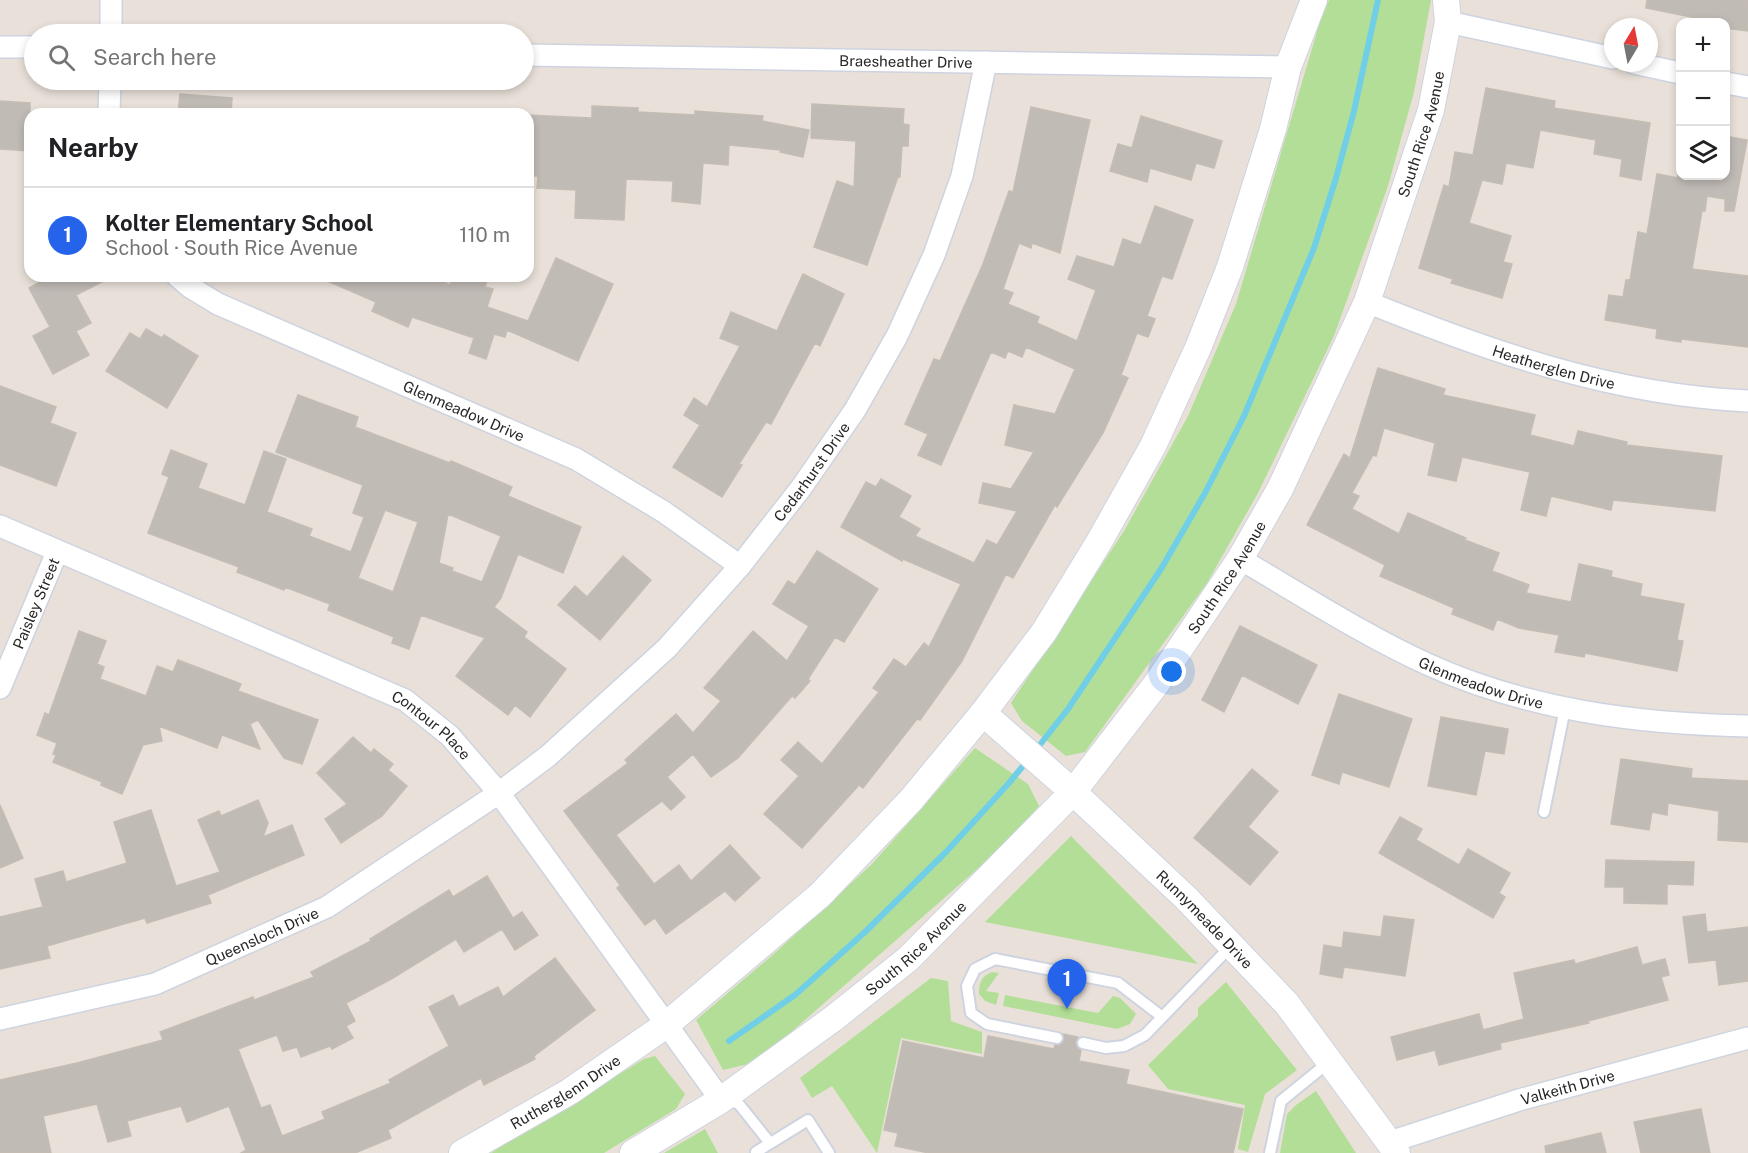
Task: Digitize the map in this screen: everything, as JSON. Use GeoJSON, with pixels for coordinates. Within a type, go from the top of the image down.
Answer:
{"type":"FeatureCollection","features":[{"type":"Feature","properties":{"kind":"street"},"geometry":{"type":"LineString","coordinates":[[111,0],[111,24]]}},
{"type":"Feature","properties":{"kind":"street"},"geometry":{"type":"LineString","coordinates":[[666,1025],[820,895],[911,800],[983,713],[1044,632],[1099,542],[1153,446],[1198,348],[1230,267],[1273,129],[1288,67],[1314,0]]}},
{"type":"Feature","properties":{"kind":"street"},"geometry":{"type":"LineString","coordinates":[[1447,11],[1604,55]]}},
{"type":"Feature","properties":{"kind":"street","name":"South Rice Avenue"},"geometry":{"type":"LineString","coordinates":[[721,1100],[834,1018],[908,958],[1073,792],[1157,683],[1240,559],[1280,489],[1367,302],[1431,110],[1447,11]]}},
{"type":"Feature","properties":{"kind":"street"},"geometry":{"type":"LineString","coordinates":[[0,47],[24,47]]}},
{"type":"Feature","properties":{"kind":"street","name":"Braesheather Drive"},"geometry":{"type":"LineString","coordinates":[[534,55],[1288,67]]}},
{"type":"Feature","properties":{"kind":"street","name":"Cedarhurst Drive"},"geometry":{"type":"LineString","coordinates":[[499,793],[548,756],[667,648],[740,566],[801,488],[855,410],[897,336],[933,255],[962,176],[986,62]]}},
{"type":"Feature","properties":{"kind":"street"},"geometry":{"type":"LineString","coordinates":[[1658,69],[1676,73]]}},
{"type":"Feature","properties":{"kind":"street"},"geometry":{"type":"LineString","coordinates":[[1730,84],[1748,87]]}},
{"type":"Feature","properties":{"kind":"street"},"geometry":{"type":"LineString","coordinates":[[109,108],[110,90]]}},
{"type":"Feature","properties":{"kind":"street","name":"Glenmeadow Drive"},"geometry":{"type":"LineString","coordinates":[[184,282],[218,304],[576,459],[664,512],[740,566]]}},
{"type":"Feature","properties":{"kind":"street","name":"Heatherglen Drive"},"geometry":{"type":"LineString","coordinates":[[1367,302],[1459,339],[1597,380],[1717,400],[1748,401]]}},
{"type":"Feature","properties":{"kind":"street","name":"Contour Place"},"geometry":{"type":"LineString","coordinates":[[0,526],[405,700],[450,736],[499,793],[721,1100]]}},
{"type":"Feature","properties":{"kind":"street","name":"Paisley Street"},"geometry":{"type":"LineString","coordinates":[[0,688],[57,552]]}},
{"type":"Feature","properties":{"kind":"street","name":"Glenmeadow Drive"},"geometry":{"type":"LineString","coordinates":[[1240,559],[1383,642],[1429,664],[1510,694],[1565,708],[1664,723],[1748,726]]}},
{"type":"Feature","properties":{"kind":"street","name":"Runnymeade Drive"},"geometry":{"type":"LineString","coordinates":[[983,713],[1073,792],[1186,898],[1287,1004],[1393,1148]]}},
{"type":"Feature","properties":{"kind":"street","name":"Queensloch Drive"},"geometry":{"type":"LineString","coordinates":[[0,1019],[155,984],[327,907],[499,793]]}},
{"type":"Feature","properties":{"kind":"street","name":"Rutherglenn Drive"},"geometry":{"type":"LineString","coordinates":[[462,1153],[569,1092],[666,1025]]}},
{"type":"Feature","properties":{"kind":"street","name":"Valkeith Drive"},"geometry":{"type":"LineString","coordinates":[[1393,1148],[1519,1101],[1748,1038]]}},
{"type":"Feature","properties":{"kind":"street"},"geometry":{"type":"LineString","coordinates":[[633,1153],[721,1100]]}},
{"type":"Feature","properties":{"kind":"lane"},"geometry":{"type":"LineString","coordinates":[[1544,812],[1565,708]]}},
{"type":"Feature","properties":{"kind":"lane"},"geometry":{"type":"LineString","coordinates":[[1083,1043],[1106,1048],[1124,1046],[1144,1035],[1232,946]]}},
{"type":"Feature","properties":{"kind":"lane"},"geometry":{"type":"LineString","coordinates":[[1057,1038],[987,1024],[971,1013],[967,986],[975,969],[995,959],[1118,983],[1161,1016]]}},
{"type":"Feature","properties":{"kind":"lane"},"geometry":{"type":"LineString","coordinates":[[1270,1153],[1281,1101],[1330,1062]]}},
{"type":"Feature","properties":{"kind":"lane"},"geometry":{"type":"LineString","coordinates":[[721,1100],[738,1103],[770,1143]]}},
{"type":"Feature","properties":{"kind":"lane"},"geometry":{"type":"LineString","coordinates":[[757,1153],[808,1120],[829,1153]]}},
{"type":"Feature","properties":{"kind":"green space"},"geometry":{"type":"Polygon","coordinates":[[[1329,0],[1431,0],[1414,92],[1388,186],[1334,336],[1258,493],[1207,583],[1085,752],[1066,756],[1022,721],[1011,703],[1124,531],[1188,416],[1236,304],[1322,15],[1329,0]]]}},
{"type":"Feature","properties":{"kind":"green space"},"geometry":{"type":"Polygon","coordinates":[[[975,748],[1028,784],[1039,806],[999,850],[757,1062],[723,1070],[696,1020],[776,952],[872,864],[975,748]]]}},
{"type":"Feature","properties":{"kind":"green space"},"geometry":{"type":"Polygon","coordinates":[[[1071,836],[1198,964],[985,922],[1071,836]]]}},
{"type":"Feature","properties":{"kind":"green space"},"geometry":{"type":"Polygon","coordinates":[[[992,972],[999,973],[986,991],[999,993],[996,1005],[985,1001],[979,994],[981,980],[992,972]]]}},
{"type":"Feature","properties":{"kind":"green space"},"geometry":{"type":"Polygon","coordinates":[[[931,978],[948,981],[951,1021],[982,1032],[982,1054],[901,1038],[877,1153],[832,1086],[812,1098],[800,1078],[931,978]]]}},
{"type":"Feature","properties":{"kind":"green space"},"geometry":{"type":"Polygon","coordinates":[[[1226,982],[1297,1070],[1265,1094],[1248,1152],[1238,1149],[1245,1105],[1168,1089],[1148,1065],[1198,1016],[1198,1008],[1226,982]]]}},
{"type":"Feature","properties":{"kind":"green space"},"geometry":{"type":"Polygon","coordinates":[[[1005,995],[1098,1013],[1113,996],[1120,998],[1136,1014],[1130,1024],[1117,1029],[1003,1006],[1005,995]]]}},
{"type":"Feature","properties":{"kind":"green space"},"geometry":{"type":"Polygon","coordinates":[[[655,1056],[685,1094],[676,1109],[604,1153],[491,1153],[644,1059],[655,1056]]]}},
{"type":"Feature","properties":{"kind":"green space"},"geometry":{"type":"Polygon","coordinates":[[[1316,1091],[1356,1153],[1280,1153],[1287,1114],[1316,1091]]]}},
{"type":"Feature","properties":{"kind":"green space"},"geometry":{"type":"Polygon","coordinates":[[[705,1129],[718,1153],[664,1153],[705,1129]]]}},
{"type":"Feature","properties":{"kind":"building"},"geometry":{"type":"Polygon","coordinates":[[[1647,0],[1748,0],[1748,31],[1730,29],[1730,18],[1696,18],[1646,8],[1647,0]]]}},
{"type":"Feature","properties":{"kind":"building"},"geometry":{"type":"Polygon","coordinates":[[[1486,88],[1555,101],[1554,108],[1650,123],[1641,180],[1620,176],[1622,159],[1594,154],[1596,140],[1540,130],[1533,168],[1506,163],[1502,184],[1482,180],[1469,223],[1511,236],[1503,262],[1512,264],[1502,298],[1451,283],[1453,279],[1419,268],[1444,185],[1449,187],[1455,152],[1473,155],[1486,88]]]}},
{"type":"Feature","properties":{"kind":"building"},"geometry":{"type":"Polygon","coordinates":[[[180,94],[232,98],[231,108],[179,108],[180,94]]]}},
{"type":"Feature","properties":{"kind":"building"},"geometry":{"type":"Polygon","coordinates":[[[0,101],[30,103],[30,108],[24,108],[24,151],[0,149],[0,101]]]}},
{"type":"Feature","properties":{"kind":"building"},"geometry":{"type":"Polygon","coordinates":[[[812,104],[904,109],[903,124],[909,125],[908,146],[902,146],[900,177],[898,177],[867,265],[814,247],[837,181],[854,187],[856,141],[811,138],[812,104]]]}},
{"type":"Feature","properties":{"kind":"building"},"geometry":{"type":"Polygon","coordinates":[[[592,106],[638,108],[638,112],[695,115],[695,111],[763,116],[762,121],[809,130],[803,157],[780,152],[781,150],[729,145],[728,165],[703,163],[700,204],[672,201],[673,181],[626,179],[624,220],[575,218],[576,190],[537,188],[538,176],[534,176],[534,115],[592,118],[592,106]]]}},
{"type":"Feature","properties":{"kind":"building"},"geometry":{"type":"Polygon","coordinates":[[[1031,107],[1090,120],[1060,253],[1032,243],[1031,248],[1019,243],[1003,289],[1013,293],[1008,304],[1039,317],[1037,323],[1077,341],[1096,290],[1068,279],[1077,256],[1114,267],[1123,239],[1141,245],[1155,206],[1193,220],[1172,279],[1162,276],[1147,316],[1155,319],[1148,337],[1137,333],[1121,375],[1128,378],[1103,433],[1057,507],[1055,505],[1013,578],[1006,574],[962,661],[920,720],[917,719],[863,788],[859,785],[802,848],[764,814],[799,776],[781,760],[798,742],[822,764],[879,692],[873,688],[894,659],[906,667],[924,643],[929,647],[961,584],[903,559],[902,561],[841,527],[866,482],[876,487],[881,479],[911,496],[899,517],[920,529],[915,536],[974,563],[987,540],[997,545],[1017,511],[979,503],[983,483],[1011,489],[1034,452],[1005,445],[1014,405],[1055,414],[1075,369],[1026,347],[1022,357],[1008,351],[1005,358],[991,352],[941,465],[918,455],[928,434],[905,424],[934,359],[940,361],[983,264],[1009,191],[1013,192],[1031,107]]]}},
{"type":"Feature","properties":{"kind":"building"},"geometry":{"type":"Polygon","coordinates":[[[1141,116],[1222,141],[1214,168],[1196,163],[1191,180],[1150,168],[1147,182],[1110,171],[1118,144],[1132,148],[1141,116]]]}},
{"type":"Feature","properties":{"kind":"building"},"geometry":{"type":"Polygon","coordinates":[[[1730,137],[1747,140],[1734,211],[1725,211],[1725,199],[1707,196],[1705,211],[1702,211],[1692,269],[1748,276],[1748,347],[1656,338],[1657,329],[1605,320],[1609,295],[1623,297],[1626,280],[1630,280],[1638,232],[1647,234],[1657,174],[1676,178],[1676,180],[1730,180],[1730,137]]]}},
{"type":"Feature","properties":{"kind":"building"},"geometry":{"type":"Polygon","coordinates":[[[556,258],[613,284],[578,361],[507,330],[505,337],[494,334],[486,359],[469,353],[474,338],[412,317],[408,327],[372,311],[376,302],[330,282],[443,282],[450,285],[451,282],[486,282],[485,287],[493,289],[487,307],[528,321],[556,258]]]}},
{"type":"Feature","properties":{"kind":"building"},"geometry":{"type":"Polygon","coordinates":[[[803,274],[844,294],[820,346],[815,343],[771,424],[766,422],[739,464],[742,465],[722,497],[673,467],[700,425],[684,415],[694,398],[707,407],[740,346],[720,338],[731,312],[777,331],[803,274]]]}},
{"type":"Feature","properties":{"kind":"building"},"geometry":{"type":"Polygon","coordinates":[[[40,282],[101,282],[76,295],[91,323],[76,331],[89,355],[53,374],[33,336],[50,327],[29,288],[40,282]]]}},
{"type":"Feature","properties":{"kind":"building"},"geometry":{"type":"Polygon","coordinates":[[[146,329],[162,338],[164,335],[198,356],[167,408],[106,371],[130,333],[140,339],[146,329]]]}},
{"type":"Feature","properties":{"kind":"building"},"geometry":{"type":"Polygon","coordinates":[[[1378,368],[1445,389],[1443,395],[1535,415],[1530,435],[1574,446],[1578,431],[1627,442],[1626,445],[1722,456],[1715,511],[1613,500],[1611,510],[1551,496],[1546,516],[1521,510],[1530,472],[1462,457],[1456,481],[1428,475],[1435,443],[1384,428],[1376,456],[1373,455],[1352,493],[1359,496],[1352,509],[1399,534],[1408,513],[1499,553],[1492,571],[1529,585],[1526,593],[1571,602],[1579,564],[1612,571],[1611,577],[1642,584],[1640,596],[1684,604],[1677,640],[1683,641],[1677,671],[1585,653],[1584,657],[1555,652],[1559,635],[1519,628],[1497,619],[1493,630],[1452,614],[1454,608],[1380,576],[1385,565],[1307,525],[1344,454],[1350,458],[1378,368]]]}},
{"type":"Feature","properties":{"kind":"building"},"geometry":{"type":"Polygon","coordinates":[[[0,386],[56,407],[50,423],[76,433],[56,486],[0,465],[0,386]]]}},
{"type":"Feature","properties":{"kind":"building"},"geometry":{"type":"Polygon","coordinates":[[[298,395],[358,417],[355,427],[450,463],[451,461],[512,487],[508,496],[581,527],[563,573],[518,554],[501,598],[494,607],[527,632],[524,637],[566,669],[530,717],[515,705],[508,715],[456,676],[485,638],[421,615],[409,649],[392,643],[394,637],[328,610],[330,604],[237,572],[239,567],[148,533],[169,477],[162,474],[171,450],[207,464],[198,488],[245,505],[264,451],[286,459],[267,512],[312,529],[309,536],[351,552],[364,517],[353,513],[363,485],[276,452],[298,395]],[[385,510],[358,578],[393,592],[418,522],[385,510]],[[448,514],[439,563],[453,568],[452,571],[482,582],[501,536],[448,514]]]}},
{"type":"Feature","properties":{"kind":"building"},"geometry":{"type":"Polygon","coordinates":[[[817,551],[878,589],[844,642],[835,637],[808,679],[810,681],[795,698],[792,696],[738,758],[711,777],[693,754],[667,777],[685,797],[671,810],[662,801],[616,835],[654,884],[679,865],[691,881],[730,845],[760,878],[735,901],[725,891],[666,934],[655,918],[645,925],[617,888],[620,885],[564,811],[628,763],[625,760],[676,714],[693,733],[721,701],[704,688],[753,631],[787,661],[809,626],[773,604],[788,581],[795,585],[817,551]]]}},
{"type":"Feature","properties":{"kind":"building"},"geometry":{"type":"Polygon","coordinates":[[[623,556],[651,580],[600,640],[558,605],[575,586],[587,597],[623,556]]]}},
{"type":"Feature","properties":{"kind":"building"},"geometry":{"type":"Polygon","coordinates":[[[1240,626],[1317,665],[1298,704],[1242,675],[1224,712],[1202,700],[1240,626]]]}},
{"type":"Feature","properties":{"kind":"building"},"geometry":{"type":"Polygon","coordinates":[[[79,631],[106,641],[97,664],[104,667],[100,679],[146,696],[157,666],[173,672],[178,660],[241,684],[238,691],[318,720],[302,764],[284,758],[258,720],[250,724],[260,749],[222,735],[217,748],[159,726],[162,741],[143,745],[122,794],[101,785],[102,782],[53,762],[57,743],[37,735],[45,713],[49,715],[79,631]]]}},
{"type":"Feature","properties":{"kind":"building"},"geometry":{"type":"Polygon","coordinates":[[[1339,694],[1412,719],[1389,787],[1342,772],[1339,784],[1312,775],[1339,694]]]}},
{"type":"Feature","properties":{"kind":"building"},"geometry":{"type":"Polygon","coordinates":[[[1441,717],[1508,729],[1504,754],[1485,751],[1476,795],[1428,786],[1441,717]]]}},
{"type":"Feature","properties":{"kind":"building"},"geometry":{"type":"Polygon","coordinates":[[[353,737],[371,753],[374,749],[393,764],[388,770],[407,786],[382,816],[341,843],[325,819],[347,804],[317,773],[353,737]]]}},
{"type":"Feature","properties":{"kind":"building"},"geometry":{"type":"Polygon","coordinates":[[[1621,759],[1692,769],[1691,778],[1748,781],[1748,842],[1718,840],[1719,811],[1668,803],[1667,815],[1652,812],[1649,830],[1611,824],[1621,759]]]}},
{"type":"Feature","properties":{"kind":"building"},"geometry":{"type":"Polygon","coordinates":[[[1252,769],[1278,791],[1248,827],[1278,852],[1250,885],[1194,838],[1252,769]]]}},
{"type":"Feature","properties":{"kind":"building"},"geometry":{"type":"Polygon","coordinates":[[[258,800],[268,823],[263,837],[292,825],[304,855],[208,895],[211,903],[147,923],[145,918],[47,946],[50,958],[0,969],[0,917],[43,907],[35,879],[63,871],[66,882],[127,863],[114,822],[151,810],[176,886],[220,872],[198,820],[219,811],[221,816],[258,800]]]}},
{"type":"Feature","properties":{"kind":"building"},"geometry":{"type":"Polygon","coordinates":[[[0,805],[23,858],[0,868],[0,805]]]}},
{"type":"Feature","properties":{"kind":"building"},"geometry":{"type":"Polygon","coordinates":[[[1400,817],[1422,829],[1416,840],[1459,865],[1468,849],[1510,873],[1499,893],[1505,897],[1493,918],[1379,853],[1400,817]]]}},
{"type":"Feature","properties":{"kind":"building"},"geometry":{"type":"Polygon","coordinates":[[[1606,860],[1694,862],[1693,885],[1667,884],[1667,904],[1624,903],[1624,887],[1605,887],[1606,860]]]}},
{"type":"Feature","properties":{"kind":"building"},"geometry":{"type":"Polygon","coordinates":[[[487,876],[513,918],[522,912],[538,935],[515,950],[502,929],[464,952],[456,939],[393,978],[346,1003],[355,1021],[346,1026],[353,1038],[332,1049],[330,1046],[301,1057],[297,1047],[283,1051],[277,1035],[238,1049],[261,1108],[270,1105],[282,1136],[325,1119],[322,1112],[391,1083],[389,1080],[449,1046],[429,1007],[453,995],[459,1007],[498,987],[503,997],[555,958],[595,1010],[534,1056],[535,1059],[484,1085],[481,1078],[388,1130],[391,1138],[355,1153],[241,1153],[246,1150],[229,1106],[187,1122],[181,1106],[127,1121],[131,1136],[108,1142],[97,1104],[43,1116],[51,1153],[0,1153],[0,1080],[77,1063],[163,1040],[160,1032],[314,977],[311,972],[371,941],[370,939],[449,890],[453,897],[487,876]]]}},
{"type":"Feature","properties":{"kind":"building"},"geometry":{"type":"Polygon","coordinates":[[[1705,914],[1707,932],[1748,927],[1748,981],[1719,985],[1716,960],[1689,963],[1683,917],[1705,914]]]}},
{"type":"Feature","properties":{"kind":"building"},"geometry":{"type":"Polygon","coordinates":[[[1384,916],[1414,920],[1405,976],[1344,967],[1342,978],[1320,974],[1324,945],[1342,948],[1344,932],[1381,937],[1384,916]]]}},
{"type":"Feature","properties":{"kind":"building"},"geometry":{"type":"Polygon","coordinates":[[[1637,947],[1642,965],[1665,959],[1669,975],[1661,977],[1668,1000],[1588,1021],[1589,1023],[1500,1043],[1501,1049],[1439,1065],[1435,1050],[1397,1060],[1391,1037],[1479,1014],[1483,1030],[1524,1019],[1514,973],[1574,960],[1575,964],[1637,947]]]}},
{"type":"Feature","properties":{"kind":"building"},"geometry":{"type":"Polygon","coordinates":[[[1063,1034],[1078,1037],[1076,1042],[1081,1050],[1079,1061],[1129,1070],[1126,1084],[1243,1109],[1233,1153],[929,1153],[895,1146],[898,1133],[884,1130],[903,1041],[984,1058],[988,1036],[1054,1049],[1055,1045],[1063,1042],[1063,1034]]]}},
{"type":"Feature","properties":{"kind":"building"},"geometry":{"type":"Polygon","coordinates":[[[1701,1109],[1710,1153],[1641,1153],[1634,1122],[1701,1109]]]}},
{"type":"Feature","properties":{"kind":"building"},"geometry":{"type":"Polygon","coordinates":[[[1601,1133],[1606,1153],[1546,1153],[1545,1146],[1601,1133]]]}},
{"type":"Feature","properties":{"kind":"waterway"},"geometry":{"type":"LineString","coordinates":[[1035,751],[1068,709],[1161,569],[1205,493],[1244,416],[1314,248],[1354,111],[1378,0]]}},
{"type":"Feature","properties":{"kind":"waterway"},"geometry":{"type":"LineString","coordinates":[[729,1041],[795,995],[865,932],[946,852],[1027,761]]}},
{"type":"Feature","properties":{"kind":"place","name":"Kolter Elementary School"},"geometry":{"type":"Point","coordinates":[1067,1009]}}]}
